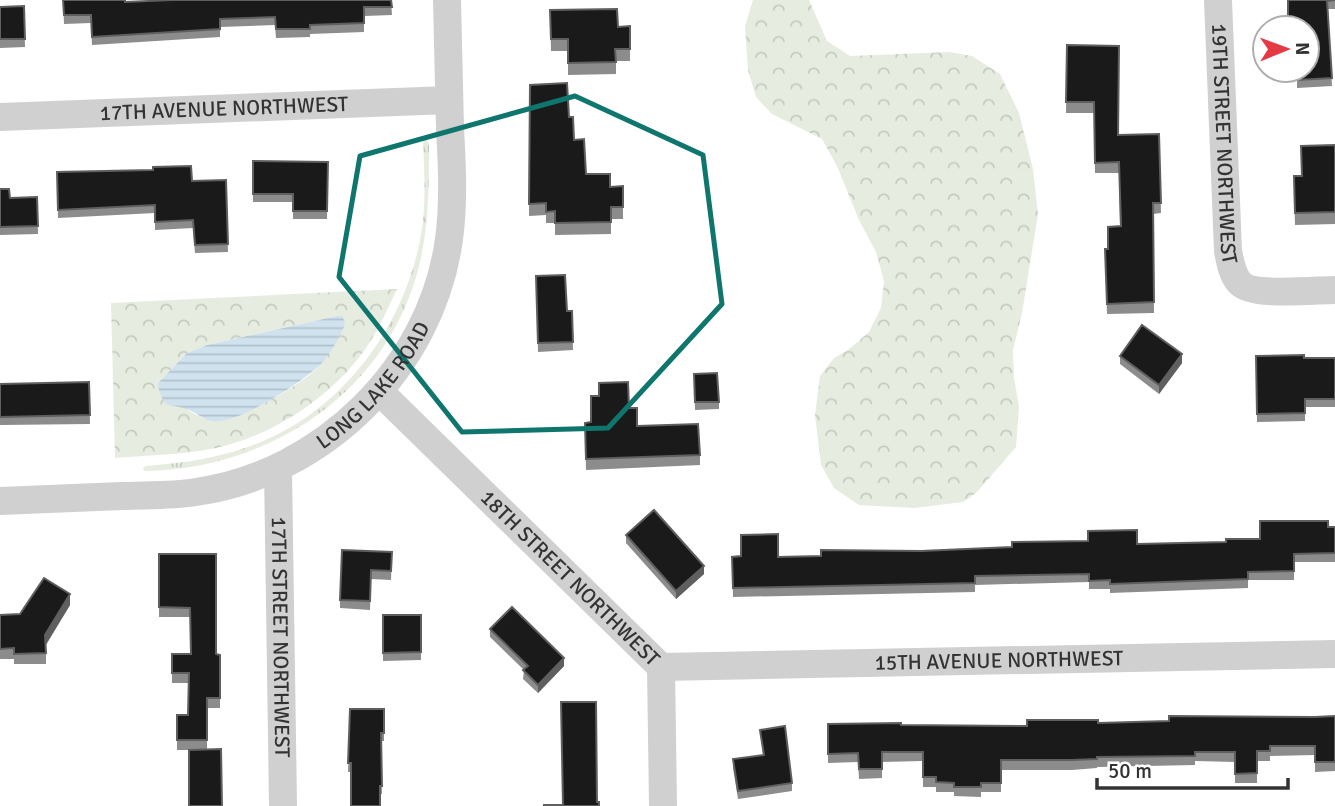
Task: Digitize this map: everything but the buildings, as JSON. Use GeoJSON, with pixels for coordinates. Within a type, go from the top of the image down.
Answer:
{"type":"FeatureCollection","features":[{"type":"Feature","properties":{"kind":"street","name":"LONG LAKE ROAD"},"geometry":{"type":"LineString","coordinates":[[0,501],[197,492],[239,482],[278,469],[318,445],[380,392],[410,348],[429,310],[442,274],[450,238],[452,173],[447,0]]}},
{"type":"Feature","properties":{"kind":"street","name":"19TH STREET NORTHWEST"},"geometry":{"type":"LineString","coordinates":[[1218,0],[1228,251],[1232,269],[1239,284],[1252,290],[1335,290]]}},
{"type":"Feature","properties":{"kind":"street","name":"17TH AVENUE NORTHWEST"},"geometry":{"type":"LineString","coordinates":[[0,117],[449,100]]}},
{"type":"Feature","properties":{"kind":"street","name":"18TH STREET NORTHWEST"},"geometry":{"type":"LineString","coordinates":[[380,392],[661,667],[663,806]]}},
{"type":"Feature","properties":{"kind":"street","name":"17TH STREET NORTHWEST"},"geometry":{"type":"LineString","coordinates":[[278,469],[283,806]]}},
{"type":"Feature","properties":{"kind":"street","name":"15TH AVENUE NORTHWEST"},"geometry":{"type":"LineString","coordinates":[[661,667],[1335,654]]}},
{"type":"Feature","properties":{"kind":"highlighted area"},"geometry":{"type":"Polygon","coordinates":[[[575,96],[703,155],[722,304],[608,428],[462,432],[339,277],[360,156],[575,96]]]}},
{"type":"Feature","properties":{"kind":"green space"},"geometry":{"type":"Polygon","coordinates":[[[753,0],[809,0],[827,41],[850,56],[949,52],[972,56],[1000,74],[1019,113],[1033,169],[1038,214],[1022,313],[1013,350],[1019,407],[1016,447],[977,492],[963,502],[914,508],[859,505],[834,488],[821,465],[815,415],[820,376],[834,358],[869,332],[881,308],[884,281],[876,252],[822,139],[772,114],[756,97],[748,70],[745,26],[753,0]]]}},
{"type":"Feature","properties":{"kind":"green space"},"geometry":{"type":"Polygon","coordinates":[[[423,138],[426,138],[429,144],[429,178],[426,227],[420,260],[399,320],[375,358],[346,391],[312,419],[274,441],[233,457],[189,467],[144,471],[146,466],[229,453],[287,429],[316,411],[364,363],[383,335],[412,273],[424,214],[423,138]]]}},
{"type":"Feature","properties":{"kind":"green space"},"geometry":{"type":"Polygon","coordinates":[[[397,289],[363,353],[328,390],[286,420],[263,432],[216,448],[115,458],[111,303],[397,289]],[[337,316],[207,345],[187,353],[157,384],[181,405],[202,418],[220,420],[235,416],[270,400],[315,370],[327,352],[337,316]]]}},
{"type":"Feature","properties":{"kind":"water"},"geometry":{"type":"Polygon","coordinates":[[[342,316],[344,327],[331,352],[321,364],[285,391],[252,410],[222,421],[211,421],[186,409],[167,404],[162,398],[157,384],[187,353],[207,345],[342,316]]]}}]}
